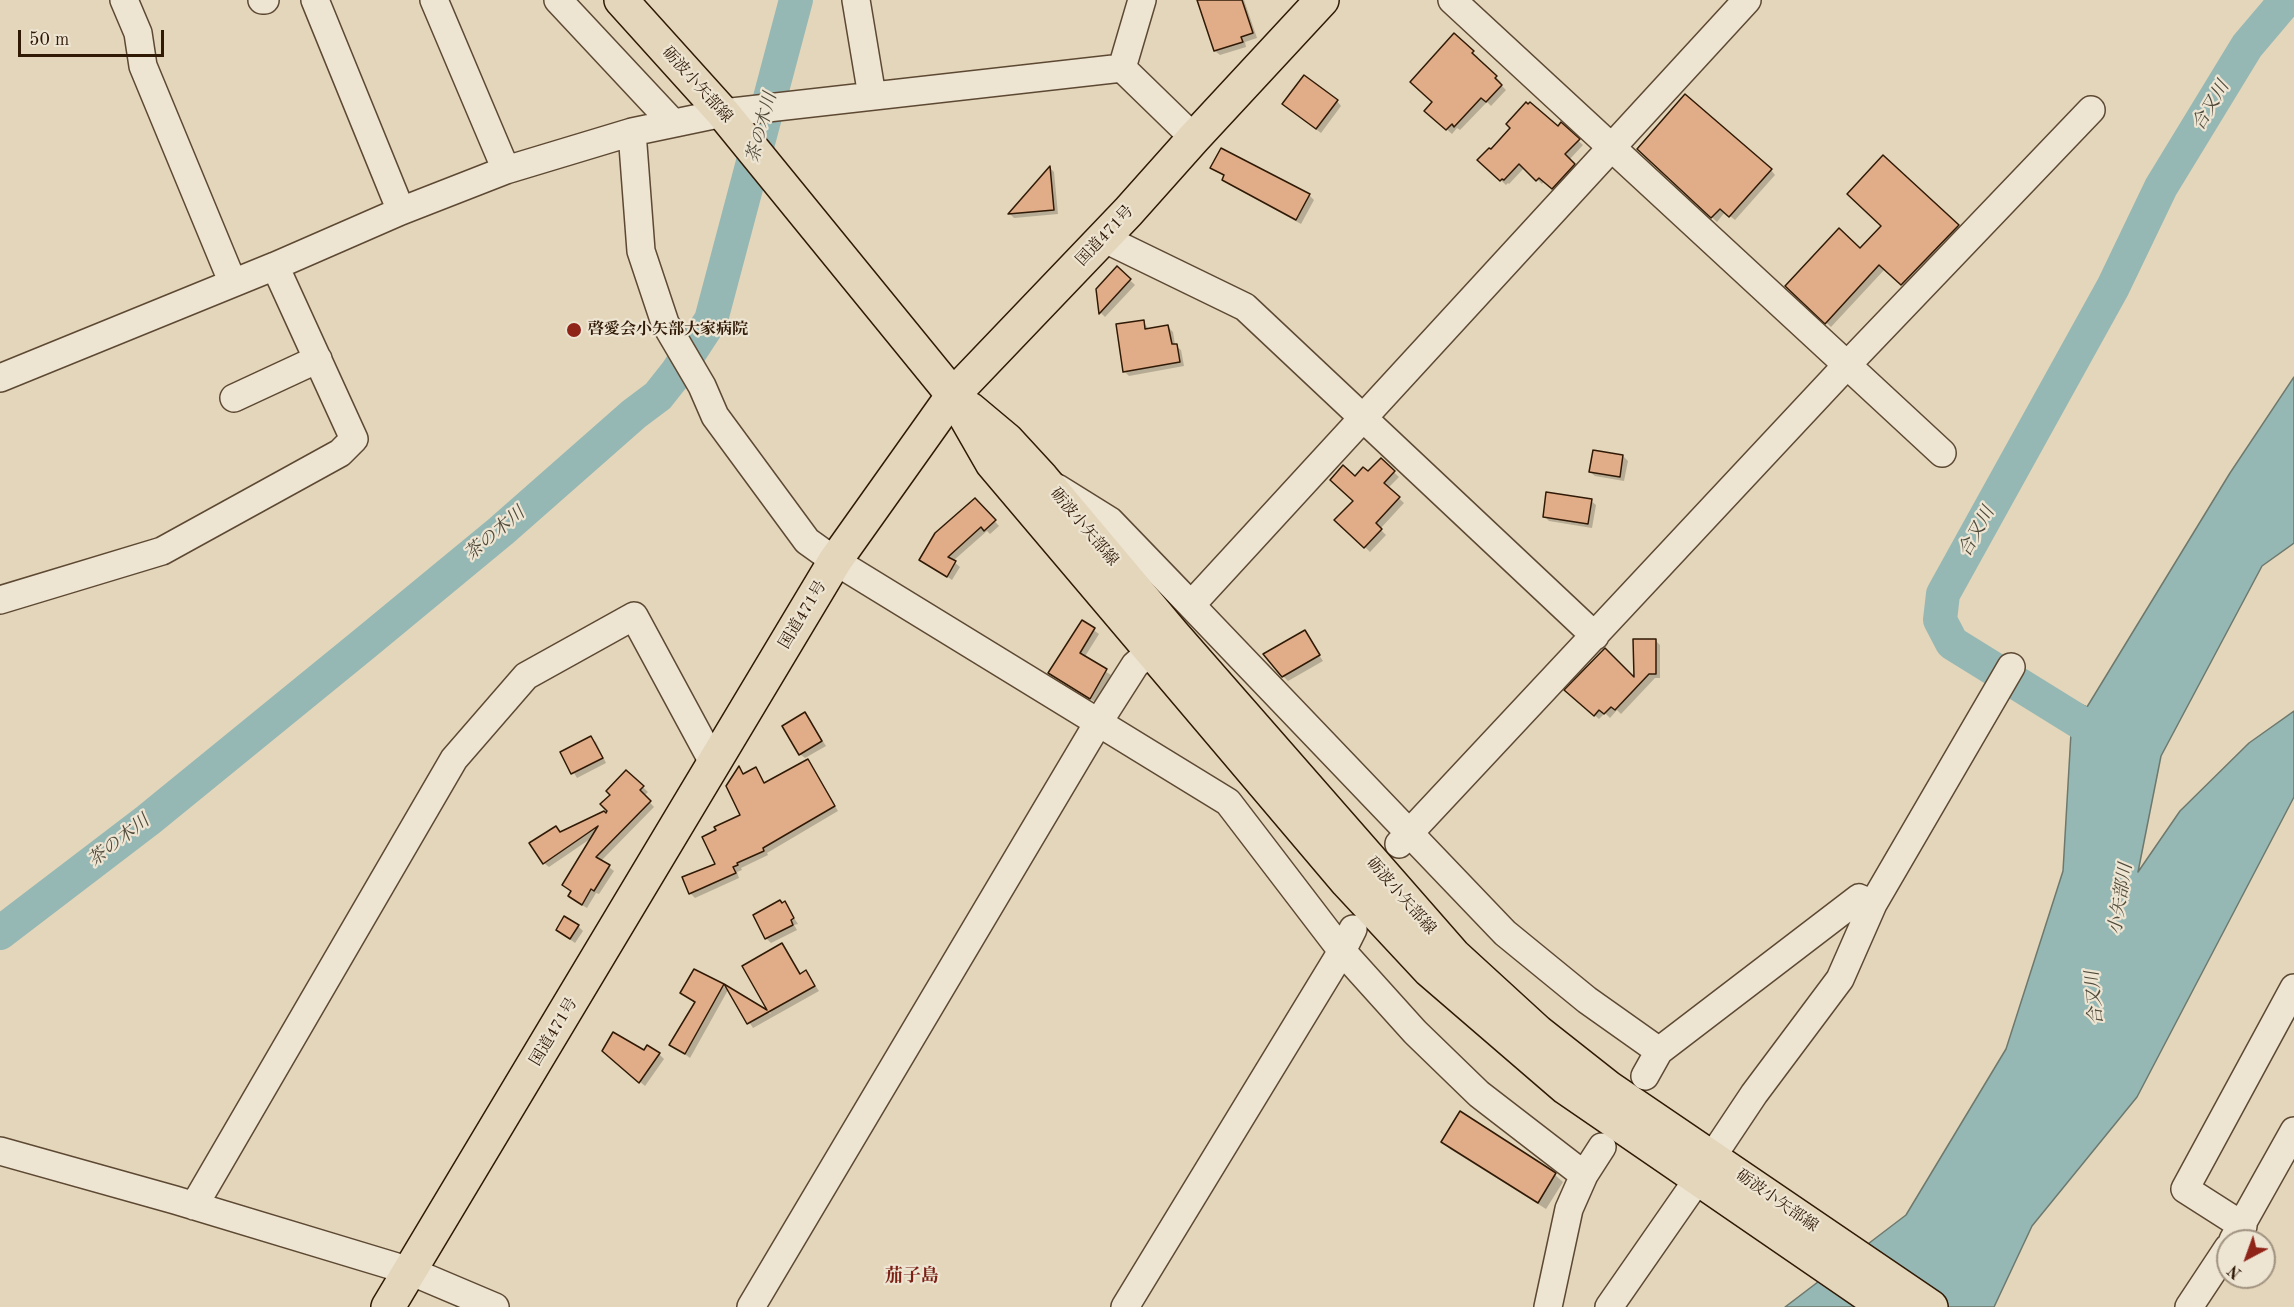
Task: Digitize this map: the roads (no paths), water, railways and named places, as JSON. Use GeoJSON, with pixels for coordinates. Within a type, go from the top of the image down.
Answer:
{"type":"FeatureCollection","features":[{"type":"Feature","properties":{"kind":"main road","name":"砺波小矢部線"},"geometry":{"type":"LineString","coordinates":[[621,0],[723,113],[953,395],[992,463],[1347,882],[1429,970],[1566,1088],[1713,1173],[1931,1307]]}},
{"type":"Feature","properties":{"kind":"main road","name":"国道471号"},"geometry":{"type":"LineString","coordinates":[[388,1307],[835,561],[953,395],[1103,238],[1322,0]]}},
{"type":"Feature","properties":{"kind":"main road","name":"砺波小矢部線"},"geometry":{"type":"LineString","coordinates":[[953,395],[1007,440],[1042,478],[1173,634],[1455,956],[1538,1032],[1713,1173],[1885,1307]]}},
{"type":"Feature","properties":{"kind":"street"},"geometry":{"type":"LineString","coordinates":[[124,0],[138,33],[143,66],[232,281]]}},
{"type":"Feature","properties":{"kind":"street"},"geometry":{"type":"LineString","coordinates":[[315,0],[401,211]]}},
{"type":"Feature","properties":{"kind":"street"},"geometry":{"type":"LineString","coordinates":[[434,0],[506,171]]}},
{"type":"Feature","properties":{"kind":"street"},"geometry":{"type":"LineString","coordinates":[[558,0],[673,123]]}},
{"type":"Feature","properties":{"kind":"street"},"geometry":{"type":"LineString","coordinates":[[856,0],[872,96]]}},
{"type":"Feature","properties":{"kind":"street"},"geometry":{"type":"LineString","coordinates":[[1122,68],[1142,0]]}},
{"type":"Feature","properties":{"kind":"street"},"geometry":{"type":"LineString","coordinates":[[1452,0],[1942,453]]}},
{"type":"Feature","properties":{"kind":"street"},"geometry":{"type":"LineString","coordinates":[[1191,605],[1747,0]]}},
{"type":"Feature","properties":{"kind":"street"},"geometry":{"type":"LineString","coordinates":[[0,378],[232,281],[274,266],[401,211],[506,171],[632,132],[723,113],[1122,68]]}},
{"type":"Feature","properties":{"kind":"street"},"geometry":{"type":"LineString","coordinates":[[1122,68],[1194,138]]}},
{"type":"Feature","properties":{"kind":"street"},"geometry":{"type":"LineString","coordinates":[[1404,838],[1846,365],[2091,110]]}},
{"type":"Feature","properties":{"kind":"street"},"geometry":{"type":"LineString","coordinates":[[632,132],[641,251],[665,323],[702,386],[715,416],[807,541],[835,561],[1228,802],[1348,940],[1415,1032],[1479,1094],[1584,1175]]}},
{"type":"Feature","properties":{"kind":"street"},"geometry":{"type":"LineString","coordinates":[[1103,238],[1245,307],[1595,636]]}},
{"type":"Feature","properties":{"kind":"street"},"geometry":{"type":"LineString","coordinates":[[0,600],[162,551],[340,453],[354,439],[274,266]]}},
{"type":"Feature","properties":{"kind":"street"},"geometry":{"type":"LineString","coordinates":[[234,398],[318,359]]}},
{"type":"Feature","properties":{"kind":"street"},"geometry":{"type":"LineString","coordinates":[[1042,478],[1110,521],[1191,605],[1404,838],[1505,933],[1587,1000],[1659,1052]]}},
{"type":"Feature","properties":{"kind":"street"},"geometry":{"type":"LineString","coordinates":[[194,1206],[454,759],[526,676],[634,615],[714,764]]}},
{"type":"Feature","properties":{"kind":"street"},"geometry":{"type":"LineString","coordinates":[[752,1307],[1098,723],[1135,664],[1152,650]]}},
{"type":"Feature","properties":{"kind":"street"},"geometry":{"type":"LineString","coordinates":[[1609,1307],[1713,1173],[1754,1094],[1840,979],[1873,904],[2011,667]]}},
{"type":"Feature","properties":{"kind":"street"},"geometry":{"type":"LineString","coordinates":[[1645,1077],[1659,1052],[1859,898],[1873,904]]}},
{"type":"Feature","properties":{"kind":"street"},"geometry":{"type":"LineString","coordinates":[[1125,1307],[1348,940]]}},
{"type":"Feature","properties":{"kind":"street"},"geometry":{"type":"LineString","coordinates":[[2233,1229],[2185,1189],[2294,988]]}},
{"type":"Feature","properties":{"kind":"street"},"geometry":{"type":"LineString","coordinates":[[2240,1229],[2294,1131]]}},
{"type":"Feature","properties":{"kind":"street"},"geometry":{"type":"LineString","coordinates":[[1548,1307],[1569,1209],[1584,1175],[1602,1147]]}},
{"type":"Feature","properties":{"kind":"street"},"geometry":{"type":"LineString","coordinates":[[0,1151],[410,1271],[495,1307]]}},
{"type":"Feature","properties":{"kind":"street"},"geometry":{"type":"LineString","coordinates":[[2189,1307],[2216,1266]]}},
{"type":"Feature","properties":{"kind":"water","name":"小矢部川"},"geometry":{"type":"Polygon","coordinates":[[[2294,377],[2294,543],[2262,566],[2161,756],[2138,872],[2180,811],[2249,743],[2294,711],[2294,797],[2137,1097],[2032,1226],[1994,1307],[1785,1307],[1906,1215],[2006,1049],[2063,871],[2071,733],[2043,714],[2051,691],[2087,707],[2230,473],[2294,377]]]}},
{"type":"Feature","properties":{"kind":"waterway","name":"茶の木川"},"geometry":{"type":"LineString","coordinates":[[0,933],[148,820],[364,644],[501,531],[634,414],[658,396],[677,372],[711,320],[796,0]]}},
{"type":"Feature","properties":{"kind":"waterway","name":"合又川"},"geometry":{"type":"LineString","coordinates":[[2086,726],[1952,643],[1940,620],[1943,594],[2113,287],[2161,187],[2247,46],[2286,0]]}},
{"type":"Feature","properties":{"kind":"place","name":"啓愛会小矢部大家病院"},"geometry":{"type":"Point","coordinates":[574,330]}},
{"type":"Feature","properties":{"kind":"district","name":"茄子島"},"geometry":{"type":"Point","coordinates":[912,1276]}}]}
